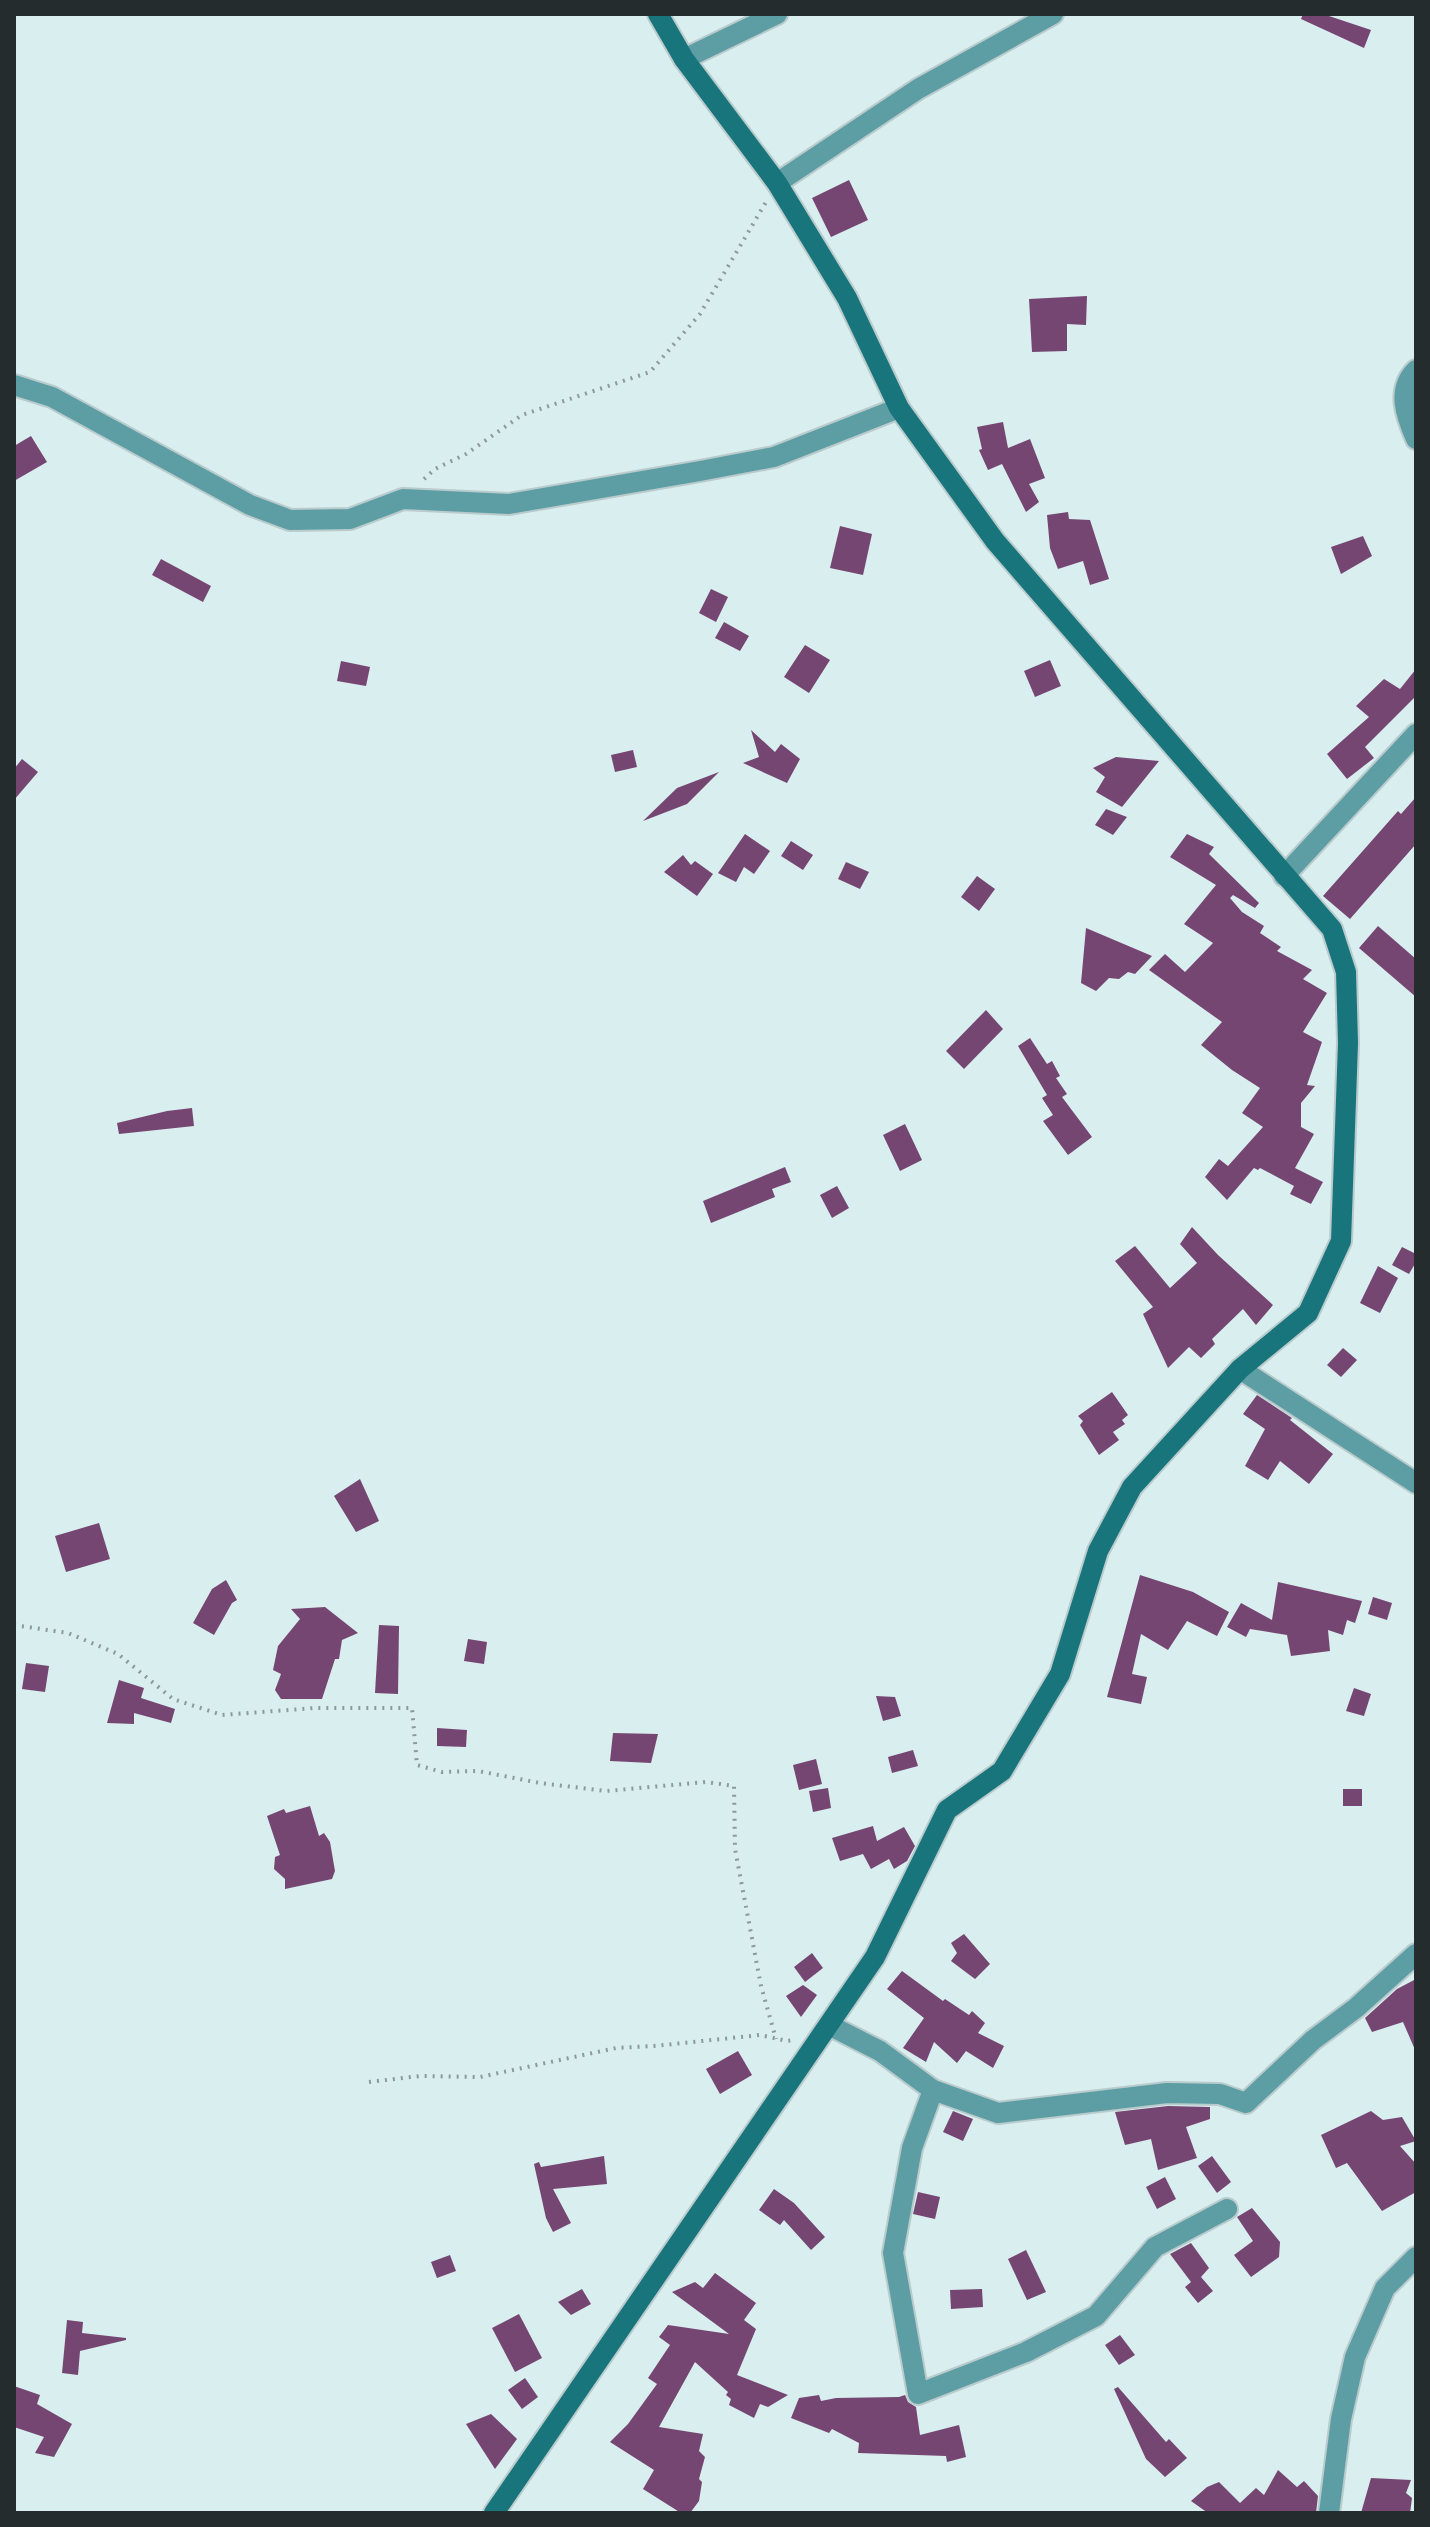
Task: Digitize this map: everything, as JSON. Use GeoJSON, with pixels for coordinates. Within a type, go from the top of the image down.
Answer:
{"type":"FeatureCollection","features":[{"type":"Feature","properties":{"kind":"main road"},"geometry":{"type":"LineString","coordinates":[[494,2513],[875,1957],[947,1810],[1002,1771],[1060,1674],[1098,1551],[1132,1487],[1240,1369],[1308,1313],[1341,1241],[1348,1043],[1346,972],[1332,929],[995,541],[899,408],[847,298],[777,183],[684,59],[658,14]]}},
{"type":"Feature","properties":{"kind":"street"},"geometry":{"type":"LineString","coordinates":[[684,59],[777,14]]}},
{"type":"Feature","properties":{"kind":"street"},"geometry":{"type":"LineString","coordinates":[[777,183],[918,89],[1053,14]]}},
{"type":"Feature","properties":{"kind":"street"},"geometry":{"type":"LineString","coordinates":[[1416,370],[1404,391],[1406,415],[1416,439]]}},
{"type":"Feature","properties":{"kind":"street"},"geometry":{"type":"LineString","coordinates":[[14,385],[52,397],[250,505],[290,520],[350,519],[403,499],[509,504],[700,471],[774,457],[899,408]]}},
{"type":"Feature","properties":{"kind":"street"},"geometry":{"type":"LineString","coordinates":[[1284,876],[1416,734]]}},
{"type":"Feature","properties":{"kind":"street"},"geometry":{"type":"LineString","coordinates":[[1240,1369],[1416,1483]]}},
{"type":"Feature","properties":{"kind":"street"},"geometry":{"type":"LineString","coordinates":[[825,2031],[880,2051],[933,2090],[998,2113],[1167,2093],[1220,2094],[1246,2103],[1313,2040],[1356,2008],[1416,1954]]}},
{"type":"Feature","properties":{"kind":"street"},"geometry":{"type":"LineString","coordinates":[[933,2090],[912,2148],[893,2253],[918,2394],[1026,2352],[1096,2316],[1155,2247],[1227,2209]]}},
{"type":"Feature","properties":{"kind":"street"},"geometry":{"type":"LineString","coordinates":[[1329,2513],[1341,2419],[1355,2357],[1385,2288],[1416,2257]]}},
{"type":"Feature","properties":{"kind":"path"},"geometry":{"type":"LineString","coordinates":[[403,499],[435,469],[466,454],[522,415],[650,372],[700,314],[777,183]]}},
{"type":"Feature","properties":{"kind":"path"},"geometry":{"type":"LineString","coordinates":[[14,1625],[68,1633],[118,1654],[173,1699],[222,1715],[315,1708],[412,1708],[417,1765],[442,1772],[478,1771],[606,1791],[706,1782],[734,1786],[735,1849],[761,1986],[776,2039]]}},
{"type":"Feature","properties":{"kind":"path"},"geometry":{"type":"LineString","coordinates":[[369,2082],[420,2076],[480,2077],[616,2048],[760,2035],[787,2041],[825,2031]]}},
{"type":"Feature","properties":{"kind":"building"},"geometry":{"type":"Polygon","coordinates":[[[1303,14],[1323,14],[1371,30],[1364,48],[1301,19],[1303,14]]]}},
{"type":"Feature","properties":{"kind":"building"},"geometry":{"type":"Polygon","coordinates":[[[849,180],[868,220],[831,237],[812,198],[849,180]]]}},
{"type":"Feature","properties":{"kind":"building"},"geometry":{"type":"Polygon","coordinates":[[[1087,296],[1086,325],[1067,324],[1067,351],[1032,352],[1029,299],[1087,296]]]}},
{"type":"Feature","properties":{"kind":"building"},"geometry":{"type":"Polygon","coordinates":[[[1003,422],[1008,448],[1030,439],[1045,478],[1029,484],[1039,502],[1026,512],[1002,464],[988,470],[979,450],[982,449],[977,427],[1003,422]]]}},
{"type":"Feature","properties":{"kind":"building"},"geometry":{"type":"Polygon","coordinates":[[[31,436],[47,462],[14,481],[14,446],[31,436]]]}},
{"type":"Feature","properties":{"kind":"building"},"geometry":{"type":"Polygon","coordinates":[[[1068,512],[1069,519],[1090,520],[1109,579],[1090,585],[1083,561],[1058,569],[1050,548],[1047,515],[1068,512]]]}},
{"type":"Feature","properties":{"kind":"building"},"geometry":{"type":"Polygon","coordinates":[[[840,526],[872,534],[863,575],[830,568],[840,526]]]}},
{"type":"Feature","properties":{"kind":"building"},"geometry":{"type":"Polygon","coordinates":[[[1363,536],[1372,556],[1341,574],[1331,547],[1363,536]]]}},
{"type":"Feature","properties":{"kind":"building"},"geometry":{"type":"Polygon","coordinates":[[[161,559],[211,586],[203,602],[152,575],[161,559]]]}},
{"type":"Feature","properties":{"kind":"building"},"geometry":{"type":"Polygon","coordinates":[[[711,589],[728,597],[716,622],[699,613],[711,589]]]}},
{"type":"Feature","properties":{"kind":"building"},"geometry":{"type":"Polygon","coordinates":[[[724,622],[749,636],[740,651],[715,638],[724,622]]]}},
{"type":"Feature","properties":{"kind":"building"},"geometry":{"type":"Polygon","coordinates":[[[805,645],[830,660],[809,693],[784,677],[805,645]]]}},
{"type":"Feature","properties":{"kind":"building"},"geometry":{"type":"Polygon","coordinates":[[[1050,660],[1061,686],[1035,697],[1024,671],[1050,660]]]}},
{"type":"Feature","properties":{"kind":"building"},"geometry":{"type":"Polygon","coordinates":[[[341,661],[370,667],[366,686],[337,681],[341,661]]]}},
{"type":"Feature","properties":{"kind":"building"},"geometry":{"type":"Polygon","coordinates":[[[1416,669],[1416,696],[1365,747],[1374,758],[1347,779],[1327,754],[1369,717],[1356,706],[1384,679],[1400,689],[1416,669]]]}},
{"type":"Feature","properties":{"kind":"building"},"geometry":{"type":"Polygon","coordinates":[[[751,730],[775,752],[781,744],[800,759],[787,783],[743,763],[759,757],[751,730]]]}},
{"type":"Feature","properties":{"kind":"building"},"geometry":{"type":"Polygon","coordinates":[[[633,750],[637,767],[615,772],[611,755],[633,750]]]}},
{"type":"Feature","properties":{"kind":"building"},"geometry":{"type":"Polygon","coordinates":[[[1116,757],[1159,761],[1122,807],[1096,792],[1105,777],[1093,768],[1116,757]]]}},
{"type":"Feature","properties":{"kind":"building"},"geometry":{"type":"Polygon","coordinates":[[[22,759],[38,772],[14,800],[14,769],[22,759]]]}},
{"type":"Feature","properties":{"kind":"building"},"geometry":{"type":"Polygon","coordinates":[[[719,772],[687,804],[643,821],[677,788],[719,772]]]}},
{"type":"Feature","properties":{"kind":"building"},"geometry":{"type":"Polygon","coordinates":[[[1416,797],[1416,844],[1350,919],[1323,896],[1398,811],[1401,814],[1416,797]]]}},
{"type":"Feature","properties":{"kind":"building"},"geometry":{"type":"Polygon","coordinates":[[[1106,809],[1127,817],[1113,835],[1095,825],[1106,809]]]}},
{"type":"Feature","properties":{"kind":"building"},"geometry":{"type":"Polygon","coordinates":[[[745,834],[770,851],[754,874],[744,867],[736,882],[718,873],[745,834]]]}},
{"type":"Feature","properties":{"kind":"building"},"geometry":{"type":"Polygon","coordinates":[[[1187,834],[1214,847],[1209,854],[1259,903],[1255,908],[1233,895],[1230,898],[1242,912],[1264,926],[1260,933],[1281,947],[1277,951],[1312,970],[1303,979],[1327,993],[1303,1032],[1322,1042],[1307,1085],[1315,1086],[1301,1103],[1301,1127],[1314,1134],[1295,1168],[1323,1182],[1311,1204],[1290,1194],[1294,1186],[1260,1168],[1254,1168],[1227,1200],[1205,1177],[1219,1159],[1228,1166],[1263,1127],[1242,1113],[1260,1088],[1201,1045],[1222,1022],[1149,970],[1165,954],[1185,972],[1213,943],[1184,924],[1216,885],[1170,857],[1187,834]]]}},
{"type":"Feature","properties":{"kind":"building"},"geometry":{"type":"Polygon","coordinates":[[[791,841],[813,855],[803,870],[781,856],[791,841]]]}},
{"type":"Feature","properties":{"kind":"building"},"geometry":{"type":"Polygon","coordinates":[[[683,855],[691,865],[695,861],[713,874],[697,896],[664,872],[683,855]]]}},
{"type":"Feature","properties":{"kind":"building"},"geometry":{"type":"Polygon","coordinates":[[[846,862],[869,872],[860,889],[838,879],[846,862]]]}},
{"type":"Feature","properties":{"kind":"building"},"geometry":{"type":"Polygon","coordinates":[[[977,876],[995,889],[979,911],[961,897],[977,876]]]}},
{"type":"Feature","properties":{"kind":"building"},"geometry":{"type":"Polygon","coordinates":[[[1378,926],[1416,959],[1416,997],[1359,948],[1378,926]]]}},
{"type":"Feature","properties":{"kind":"building"},"geometry":{"type":"Polygon","coordinates":[[[1086,928],[1152,956],[1135,974],[1128,972],[1119,979],[1109,978],[1096,991],[1081,983],[1086,928]]]}},
{"type":"Feature","properties":{"kind":"building"},"geometry":{"type":"Polygon","coordinates":[[[986,1010],[1003,1029],[964,1069],[946,1051],[986,1010]]]}},
{"type":"Feature","properties":{"kind":"building"},"geometry":{"type":"Polygon","coordinates":[[[1030,1038],[1047,1064],[1052,1061],[1060,1076],[1056,1078],[1067,1094],[1062,1097],[1092,1137],[1068,1155],[1043,1121],[1053,1115],[1042,1098],[1047,1095],[1018,1046],[1030,1038]]]}},
{"type":"Feature","properties":{"kind":"building"},"geometry":{"type":"Polygon","coordinates":[[[192,1108],[194,1126],[119,1134],[117,1123],[192,1108]]]}},
{"type":"Feature","properties":{"kind":"building"},"geometry":{"type":"Polygon","coordinates":[[[905,1124],[922,1160],[900,1171],[883,1135],[905,1124]]]}},
{"type":"Feature","properties":{"kind":"building"},"geometry":{"type":"Polygon","coordinates":[[[785,1167],[791,1182],[772,1189],[775,1197],[711,1223],[703,1201],[785,1167]]]}},
{"type":"Feature","properties":{"kind":"building"},"geometry":{"type":"Polygon","coordinates":[[[837,1186],[849,1208],[832,1218],[820,1195],[837,1186]]]}},
{"type":"Feature","properties":{"kind":"building"},"geometry":{"type":"Polygon","coordinates":[[[1192,1227],[1273,1305],[1256,1325],[1243,1309],[1212,1339],[1215,1344],[1201,1358],[1189,1347],[1168,1368],[1143,1314],[1153,1307],[1115,1261],[1135,1246],[1170,1288],[1197,1263],[1180,1244],[1192,1227]]]}},
{"type":"Feature","properties":{"kind":"building"},"geometry":{"type":"Polygon","coordinates":[[[1402,1247],[1416,1254],[1416,1262],[1409,1274],[1392,1265],[1402,1247]]]}},
{"type":"Feature","properties":{"kind":"building"},"geometry":{"type":"Polygon","coordinates":[[[1378,1266],[1398,1278],[1380,1313],[1360,1303],[1378,1266]]]}},
{"type":"Feature","properties":{"kind":"building"},"geometry":{"type":"Polygon","coordinates":[[[1343,1348],[1357,1360],[1341,1377],[1327,1365],[1343,1348]]]}},
{"type":"Feature","properties":{"kind":"building"},"geometry":{"type":"Polygon","coordinates":[[[1112,1392],[1128,1415],[1122,1420],[1125,1424],[1113,1432],[1119,1440],[1099,1455],[1080,1425],[1083,1421],[1078,1416],[1112,1392]]]}},
{"type":"Feature","properties":{"kind":"building"},"geometry":{"type":"Polygon","coordinates":[[[1257,1395],[1292,1418],[1290,1420],[1333,1454],[1309,1484],[1280,1461],[1268,1480],[1245,1466],[1265,1429],[1243,1414],[1257,1395]]]}},
{"type":"Feature","properties":{"kind":"building"},"geometry":{"type":"Polygon","coordinates":[[[360,1479],[379,1521],[356,1532],[334,1496],[360,1479]]]}},
{"type":"Feature","properties":{"kind":"building"},"geometry":{"type":"Polygon","coordinates":[[[99,1523],[110,1559],[66,1572],[55,1536],[99,1523]]]}},
{"type":"Feature","properties":{"kind":"building"},"geometry":{"type":"Polygon","coordinates":[[[1140,1575],[1193,1592],[1229,1612],[1217,1636],[1187,1621],[1168,1650],[1141,1634],[1132,1674],[1147,1677],[1141,1704],[1107,1697],[1140,1575]]]}},
{"type":"Feature","properties":{"kind":"building"},"geometry":{"type":"Polygon","coordinates":[[[226,1580],[237,1600],[232,1603],[214,1635],[193,1623],[212,1589],[226,1580]]]}},
{"type":"Feature","properties":{"kind":"building"},"geometry":{"type":"Polygon","coordinates":[[[1278,1582],[1362,1601],[1355,1623],[1347,1620],[1343,1635],[1328,1630],[1330,1651],[1291,1656],[1287,1635],[1250,1629],[1246,1637],[1227,1627],[1241,1603],[1272,1620],[1278,1582]]]}},
{"type":"Feature","properties":{"kind":"building"},"geometry":{"type":"Polygon","coordinates":[[[1373,1597],[1392,1603],[1387,1620],[1368,1614],[1373,1597]]]}},
{"type":"Feature","properties":{"kind":"building"},"geometry":{"type":"Polygon","coordinates":[[[325,1607],[358,1633],[342,1640],[339,1659],[335,1659],[322,1699],[281,1699],[275,1690],[281,1674],[273,1670],[278,1646],[300,1619],[291,1609],[325,1607]]]}},
{"type":"Feature","properties":{"kind":"building"},"geometry":{"type":"Polygon","coordinates":[[[379,1625],[399,1626],[398,1694],[375,1693],[379,1625]]]}},
{"type":"Feature","properties":{"kind":"building"},"geometry":{"type":"Polygon","coordinates":[[[468,1639],[487,1642],[484,1664],[464,1661],[468,1639]]]}},
{"type":"Feature","properties":{"kind":"building"},"geometry":{"type":"Polygon","coordinates":[[[26,1663],[49,1666],[45,1692],[22,1689],[26,1663]]]}},
{"type":"Feature","properties":{"kind":"building"},"geometry":{"type":"Polygon","coordinates":[[[119,1680],[144,1688],[141,1698],[175,1709],[171,1723],[134,1713],[134,1724],[107,1723],[119,1680]]]}},
{"type":"Feature","properties":{"kind":"building"},"geometry":{"type":"Polygon","coordinates":[[[1354,1688],[1371,1694],[1364,1716],[1346,1711],[1354,1688]]]}},
{"type":"Feature","properties":{"kind":"building"},"geometry":{"type":"Polygon","coordinates":[[[876,1696],[895,1697],[901,1716],[883,1721],[876,1696]]]}},
{"type":"Feature","properties":{"kind":"building"},"geometry":{"type":"Polygon","coordinates":[[[437,1728],[467,1730],[466,1747],[437,1746],[437,1728]]]}},
{"type":"Feature","properties":{"kind":"building"},"geometry":{"type":"Polygon","coordinates":[[[613,1733],[658,1734],[651,1763],[610,1761],[613,1733]]]}},
{"type":"Feature","properties":{"kind":"building"},"geometry":{"type":"Polygon","coordinates":[[[913,1750],[918,1766],[892,1773],[888,1757],[913,1750]]]}},
{"type":"Feature","properties":{"kind":"building"},"geometry":{"type":"Polygon","coordinates":[[[816,1759],[822,1784],[799,1790],[793,1765],[816,1759]]]}},
{"type":"Feature","properties":{"kind":"building"},"geometry":{"type":"Polygon","coordinates":[[[828,1788],[831,1808],[813,1812],[809,1791],[828,1788]]]}},
{"type":"Feature","properties":{"kind":"building"},"geometry":{"type":"Polygon","coordinates":[[[1343,1789],[1362,1789],[1362,1806],[1343,1806],[1343,1789]]]}},
{"type":"Feature","properties":{"kind":"building"},"geometry":{"type":"Polygon","coordinates":[[[310,1806],[319,1836],[324,1833],[330,1842],[335,1871],[332,1879],[285,1889],[285,1879],[274,1869],[275,1857],[280,1855],[267,1816],[284,1809],[286,1813],[310,1806]]]}},
{"type":"Feature","properties":{"kind":"building"},"geometry":{"type":"Polygon","coordinates":[[[873,1826],[877,1841],[904,1827],[915,1846],[907,1861],[894,1869],[889,1859],[871,1869],[863,1854],[840,1861],[832,1838],[873,1826]]]}},
{"type":"Feature","properties":{"kind":"building"},"geometry":{"type":"Polygon","coordinates":[[[964,1934],[990,1964],[975,1979],[951,1961],[957,1953],[951,1943],[964,1934]]]}},
{"type":"Feature","properties":{"kind":"building"},"geometry":{"type":"Polygon","coordinates":[[[812,1953],[823,1968],[805,1982],[794,1967],[812,1953]]]}},
{"type":"Feature","properties":{"kind":"building"},"geometry":{"type":"Polygon","coordinates":[[[902,1971],[943,2001],[945,1999],[969,2015],[972,2011],[985,2023],[978,2033],[1004,2046],[993,2068],[966,2051],[957,2063],[934,2042],[926,2062],[903,2048],[924,2018],[887,1989],[902,1971]]]}},
{"type":"Feature","properties":{"kind":"building"},"geometry":{"type":"Polygon","coordinates":[[[1416,1979],[1416,2052],[1403,2022],[1372,2032],[1365,2018],[1397,1989],[1416,1979]]]}},
{"type":"Feature","properties":{"kind":"building"},"geometry":{"type":"Polygon","coordinates":[[[803,1985],[817,1995],[801,2017],[786,1996],[803,1985]]]}},
{"type":"Feature","properties":{"kind":"building"},"geometry":{"type":"Polygon","coordinates":[[[738,2051],[752,2075],[720,2094],[706,2069],[738,2051]]]}},
{"type":"Feature","properties":{"kind":"building"},"geometry":{"type":"Polygon","coordinates":[[[1168,2106],[1210,2107],[1210,2119],[1186,2127],[1197,2158],[1158,2170],[1151,2139],[1125,2145],[1115,2112],[1168,2106]]]}},
{"type":"Feature","properties":{"kind":"building"},"geometry":{"type":"Polygon","coordinates":[[[953,2111],[973,2119],[963,2141],[943,2132],[953,2111]]]}},
{"type":"Feature","properties":{"kind":"building"},"geometry":{"type":"Polygon","coordinates":[[[1371,2111],[1383,2120],[1402,2117],[1416,2141],[1400,2146],[1416,2164],[1416,2192],[1382,2211],[1347,2163],[1336,2168],[1321,2135],[1371,2111]]]}},
{"type":"Feature","properties":{"kind":"building"},"geometry":{"type":"Polygon","coordinates":[[[604,2156],[607,2184],[553,2189],[571,2223],[553,2232],[546,2218],[534,2164],[539,2162],[541,2167],[604,2156]]]}},
{"type":"Feature","properties":{"kind":"building"},"geometry":{"type":"Polygon","coordinates":[[[1212,2156],[1231,2182],[1217,2193],[1198,2166],[1212,2156]]]}},
{"type":"Feature","properties":{"kind":"building"},"geometry":{"type":"Polygon","coordinates":[[[1165,2177],[1176,2199],[1157,2209],[1146,2187],[1165,2177]]]}},
{"type":"Feature","properties":{"kind":"building"},"geometry":{"type":"Polygon","coordinates":[[[774,2189],[794,2203],[825,2237],[811,2250],[784,2220],[780,2225],[759,2210],[774,2189]]]}},
{"type":"Feature","properties":{"kind":"building"},"geometry":{"type":"Polygon","coordinates":[[[918,2192],[940,2197],[935,2219],[913,2214],[918,2192]]]}},
{"type":"Feature","properties":{"kind":"building"},"geometry":{"type":"Polygon","coordinates":[[[1252,2208],[1280,2242],[1279,2257],[1251,2277],[1234,2255],[1253,2241],[1237,2217],[1252,2208]]]}},
{"type":"Feature","properties":{"kind":"building"},"geometry":{"type":"Polygon","coordinates":[[[1191,2243],[1209,2268],[1201,2277],[1213,2291],[1198,2303],[1185,2287],[1191,2282],[1170,2254],[1191,2243]]]}},
{"type":"Feature","properties":{"kind":"building"},"geometry":{"type":"Polygon","coordinates":[[[1026,2250],[1046,2292],[1027,2300],[1008,2259],[1026,2250]]]}},
{"type":"Feature","properties":{"kind":"building"},"geometry":{"type":"Polygon","coordinates":[[[450,2255],[456,2271],[437,2278],[431,2262],[450,2255]]]}},
{"type":"Feature","properties":{"kind":"building"},"geometry":{"type":"Polygon","coordinates":[[[715,2273],[756,2303],[744,2320],[756,2329],[737,2375],[788,2395],[768,2407],[760,2404],[754,2418],[729,2405],[731,2399],[726,2395],[728,2392],[695,2362],[659,2427],[703,2434],[699,2451],[705,2457],[699,2479],[702,2482],[699,2501],[690,2513],[681,2513],[643,2489],[654,2470],[610,2442],[628,2424],[657,2384],[648,2378],[670,2345],[659,2337],[668,2325],[729,2334],[672,2292],[695,2282],[703,2288],[715,2273]]]}},
{"type":"Feature","properties":{"kind":"building"},"geometry":{"type":"Polygon","coordinates":[[[582,2289],[591,2304],[571,2315],[558,2302],[582,2289]]]}},
{"type":"Feature","properties":{"kind":"building"},"geometry":{"type":"Polygon","coordinates":[[[982,2289],[983,2307],[951,2309],[950,2290],[982,2289]]]}},
{"type":"Feature","properties":{"kind":"building"},"geometry":{"type":"Polygon","coordinates":[[[519,2314],[542,2358],[515,2372],[492,2328],[519,2314]]]}},
{"type":"Feature","properties":{"kind":"building"},"geometry":{"type":"Polygon","coordinates":[[[67,2320],[83,2322],[82,2333],[126,2340],[80,2351],[78,2375],[62,2373],[67,2320]]]}},
{"type":"Feature","properties":{"kind":"building"},"geometry":{"type":"Polygon","coordinates":[[[1120,2335],[1135,2355],[1119,2365],[1105,2345],[1120,2335]]]}},
{"type":"Feature","properties":{"kind":"building"},"geometry":{"type":"Polygon","coordinates":[[[525,2378],[538,2397],[522,2409],[508,2390],[525,2378]]]}},
{"type":"Feature","properties":{"kind":"building"},"geometry":{"type":"Polygon","coordinates":[[[14,2386],[40,2395],[37,2404],[72,2424],[54,2457],[35,2453],[44,2437],[14,2427],[14,2386]]]}},
{"type":"Feature","properties":{"kind":"building"},"geometry":{"type":"Polygon","coordinates":[[[1118,2387],[1166,2442],[1169,2439],[1187,2458],[1165,2477],[1146,2459],[1114,2389],[1118,2387]]]}},
{"type":"Feature","properties":{"kind":"building"},"geometry":{"type":"Polygon","coordinates":[[[819,2395],[821,2401],[905,2395],[908,2402],[916,2407],[920,2435],[959,2425],[966,2457],[947,2462],[946,2456],[858,2453],[859,2443],[832,2429],[829,2433],[791,2418],[799,2398],[819,2395]]]}},
{"type":"Feature","properties":{"kind":"building"},"geometry":{"type":"Polygon","coordinates":[[[491,2414],[517,2439],[495,2469],[466,2424],[491,2414]]]}},
{"type":"Feature","properties":{"kind":"building"},"geometry":{"type":"Polygon","coordinates":[[[1278,2470],[1297,2487],[1304,2481],[1318,2496],[1316,2513],[1208,2513],[1191,2501],[1207,2487],[1219,2482],[1240,2503],[1256,2488],[1264,2495],[1278,2470]]]}},
{"type":"Feature","properties":{"kind":"building"},"geometry":{"type":"Polygon","coordinates":[[[1371,2478],[1411,2480],[1406,2493],[1412,2498],[1410,2513],[1361,2513],[1371,2478]]]}}]}
